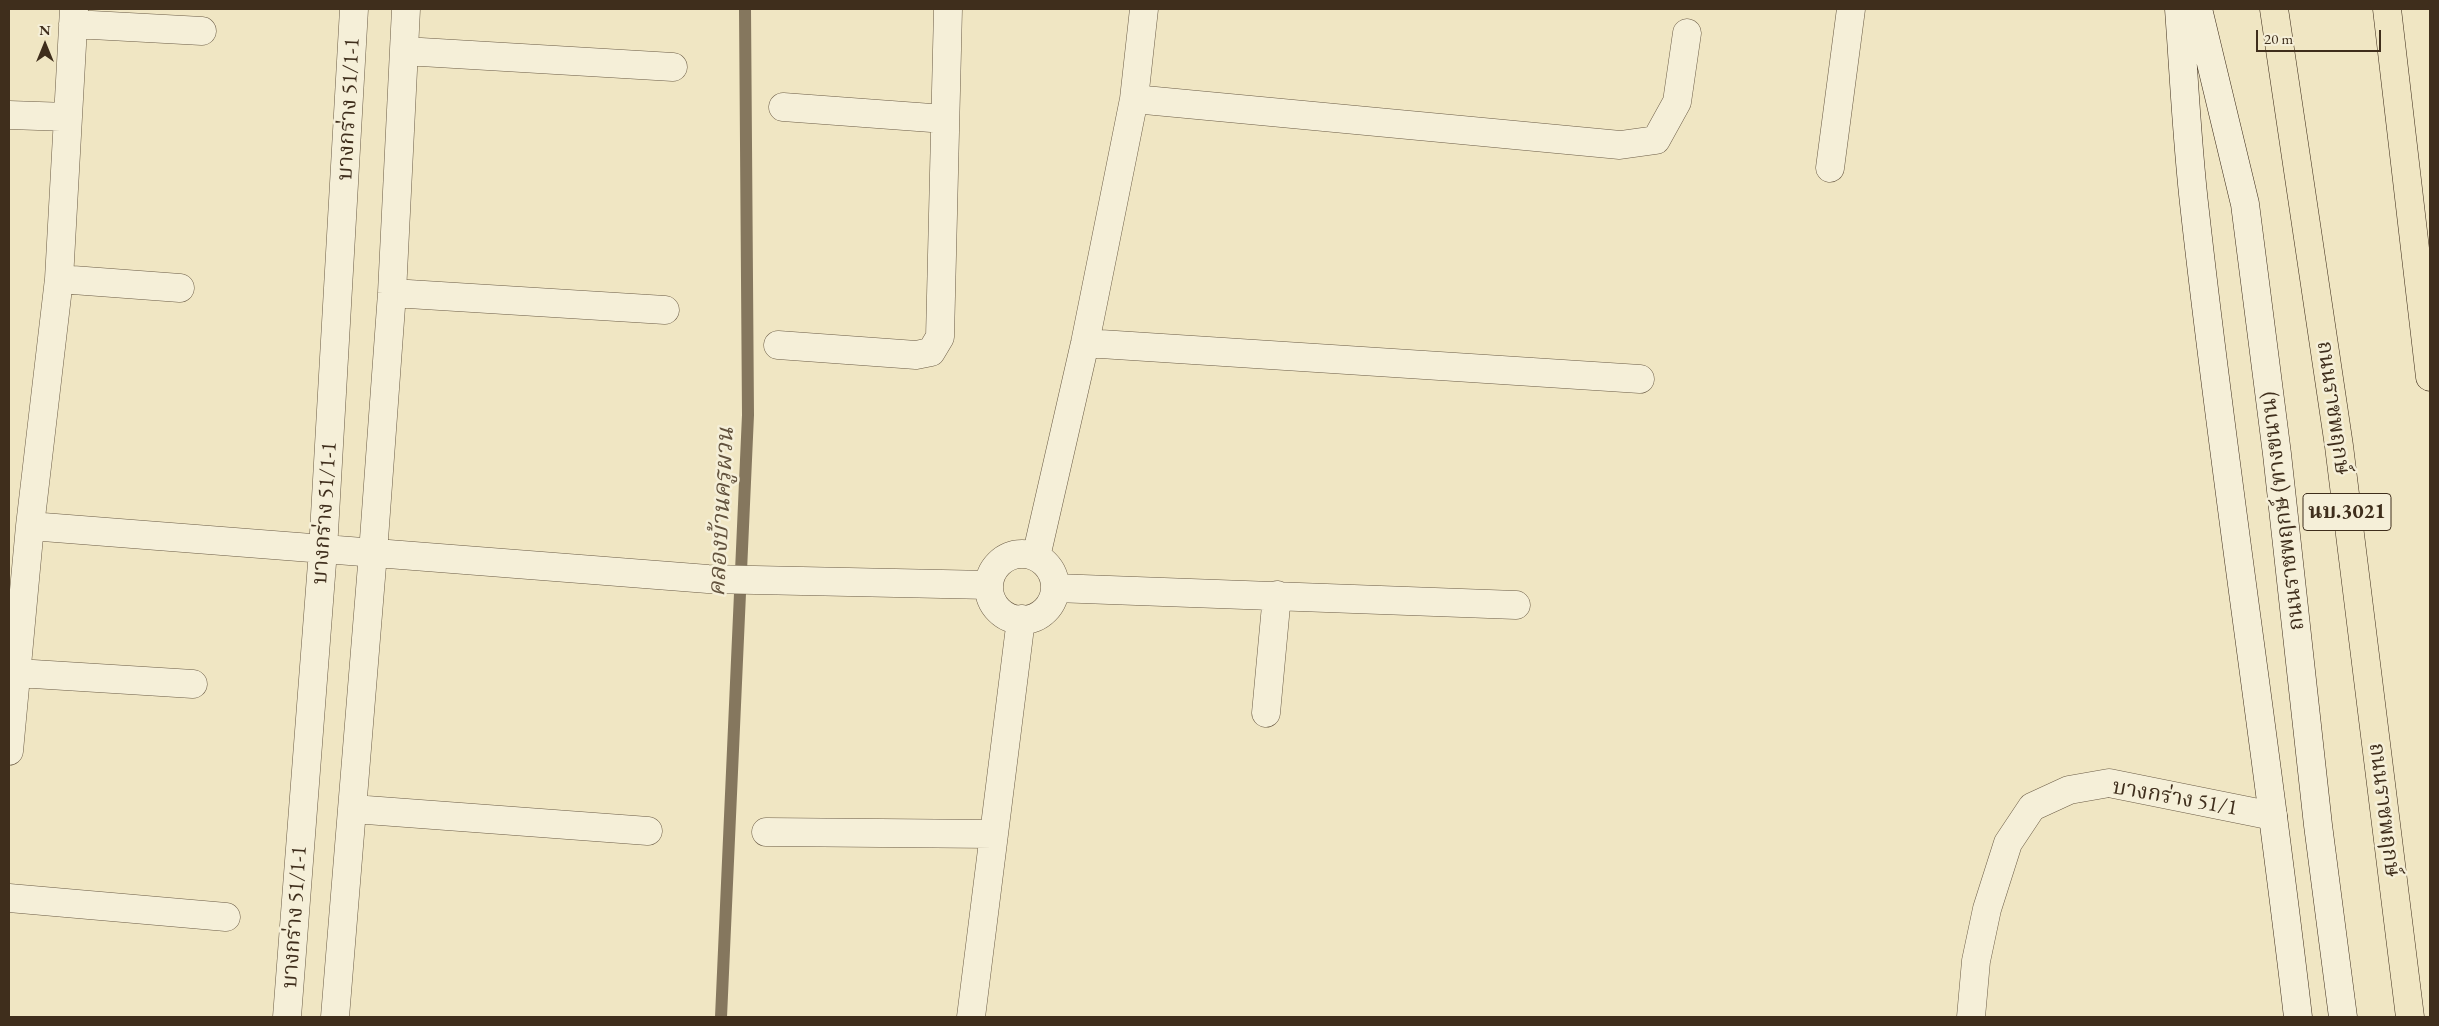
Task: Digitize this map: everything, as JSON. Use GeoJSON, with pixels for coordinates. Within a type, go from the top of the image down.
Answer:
{"type":"FeatureCollection","features":[{"type":"Feature","properties":{"kind":"main road","name":"ถนนราชพฤกษ์"},"geometry":{"type":"LineString","coordinates":[[2274,9],[2339,446],[2410,1017]]}},
{"type":"Feature","properties":{"kind":"main road"},"geometry":{"type":"LineString","coordinates":[[2387,9],[2430,377]]}},
{"type":"Feature","properties":{"kind":"street","name":"บางกร่าง 51/1-1"},"geometry":{"type":"LineString","coordinates":[[287,1017],[323,550],[354,9]]}},
{"type":"Feature","properties":{"kind":"street"},"geometry":{"type":"LineString","coordinates":[[335,1017],[374,553],[392,293],[406,9]]}},
{"type":"Feature","properties":{"kind":"street"},"geometry":{"type":"LineString","coordinates":[[778,345],[916,355],[931,352],[940,337],[948,9]]}},
{"type":"Feature","properties":{"kind":"street"},"geometry":{"type":"LineString","coordinates":[[1036,557],[1085,343],[1134,99],[1144,9]]}},
{"type":"Feature","properties":{"kind":"street"},"geometry":{"type":"LineString","coordinates":[[1830,168],[1851,9]]}},
{"type":"Feature","properties":{"kind":"street"},"geometry":{"type":"LineString","coordinates":[[2179,9],[2196,220],[2238,561],[2298,1017]]}},
{"type":"Feature","properties":{"kind":"street","name":"ถนนราชพฤกษ์ (ทางขนาน)"},"geometry":{"type":"LineString","coordinates":[[2198,9],[2245,204],[2277,454],[2318,825],[2343,1017]]}},
{"type":"Feature","properties":{"kind":"street"},"geometry":{"type":"LineString","coordinates":[[9,751],[30,526],[59,279],[73,16],[202,31]]}},
{"type":"Feature","properties":{"kind":"street"},"geometry":{"type":"LineString","coordinates":[[1134,99],[1620,145],[1656,140],[1677,102],[1687,33]]}},
{"type":"Feature","properties":{"kind":"street"},"geometry":{"type":"LineString","coordinates":[[404,51],[673,67]]}},
{"type":"Feature","properties":{"kind":"street"},"geometry":{"type":"LineString","coordinates":[[783,107],[945,119]]}},
{"type":"Feature","properties":{"kind":"street"},"geometry":{"type":"LineString","coordinates":[[9,115],[68,117]]}},
{"type":"Feature","properties":{"kind":"street"},"geometry":{"type":"LineString","coordinates":[[59,279],[180,288]]}},
{"type":"Feature","properties":{"kind":"street"},"geometry":{"type":"LineString","coordinates":[[392,293],[665,310]]}},
{"type":"Feature","properties":{"kind":"street"},"geometry":{"type":"LineString","coordinates":[[1085,343],[1640,379]]}},
{"type":"Feature","properties":{"kind":"street"},"geometry":{"type":"LineString","coordinates":[[30,526],[708,579],[989,585]]}},
{"type":"Feature","properties":{"kind":"street"},"geometry":{"type":"LineString","coordinates":[[1024,554],[1036,557],[1047,564],[1054,575],[1055,588],[1052,601],[1044,611],[1034,617],[1021,619],[1008,616],[998,608],[991,597],[989,585],[992,573],[1000,562],[1011,555],[1024,554]]}},
{"type":"Feature","properties":{"kind":"street"},"geometry":{"type":"LineString","coordinates":[[1055,588],[1516,605]]}},
{"type":"Feature","properties":{"kind":"street"},"geometry":{"type":"LineString","coordinates":[[1266,713],[1277,595]]}},
{"type":"Feature","properties":{"kind":"street"},"geometry":{"type":"LineString","coordinates":[[971,1017],[1021,619]]}},
{"type":"Feature","properties":{"kind":"street"},"geometry":{"type":"LineString","coordinates":[[17,673],[193,684]]}},
{"type":"Feature","properties":{"kind":"street","name":"บางกร่าง 51/1"},"geometry":{"type":"LineString","coordinates":[[1971,1017],[1976,961],[1987,909],[2008,843],[2032,807],[2069,790],[2109,783],[2273,816]]}},
{"type":"Feature","properties":{"kind":"street"},"geometry":{"type":"LineString","coordinates":[[353,809],[648,831]]}},
{"type":"Feature","properties":{"kind":"street"},"geometry":{"type":"LineString","coordinates":[[766,832],[993,834]]}},
{"type":"Feature","properties":{"kind":"street"},"geometry":{"type":"LineString","coordinates":[[9,898],[226,917]]}},
{"type":"Feature","properties":{"kind":"waterway","name":"คลองบ้านครูผวน"},"geometry":{"type":"LineString","coordinates":[[721,1017],[748,415],[745,9]]}}]}
